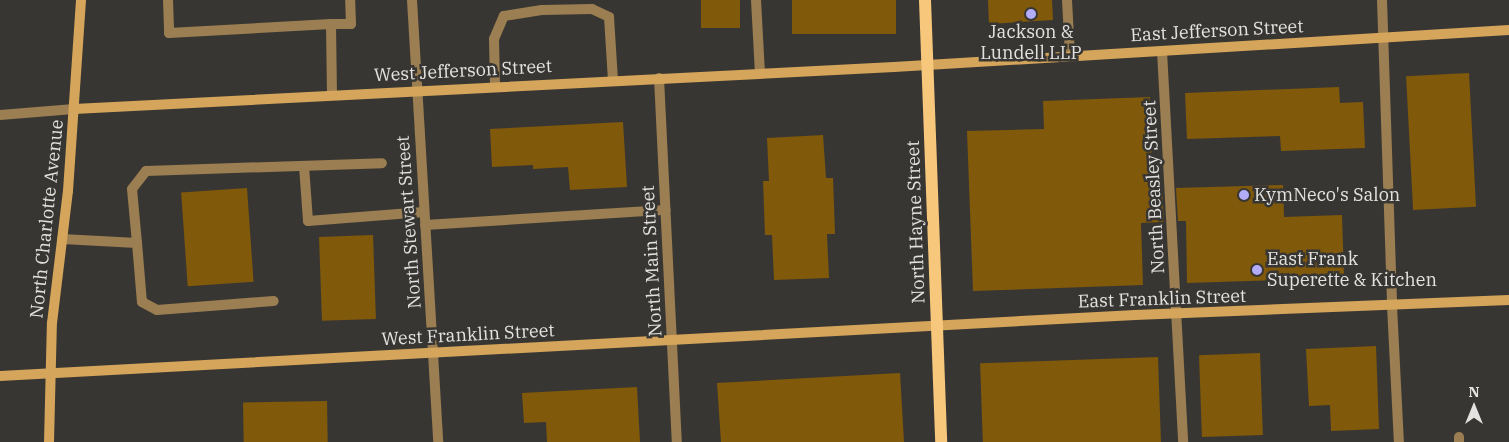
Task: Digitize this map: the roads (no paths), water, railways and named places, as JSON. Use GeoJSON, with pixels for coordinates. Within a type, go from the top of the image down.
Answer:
{"type":"FeatureCollection","features":[{"type":"Feature","properties":{"kind":"main road","name":"North Charlotte Avenue"},"geometry":{"type":"LineString","coordinates":[[49,442],[52,323],[74,109],[81,0]]}},
{"type":"Feature","properties":{"kind":"main road","name":"North Hayne Street"},"geometry":{"type":"LineString","coordinates":[[925,0],[941,442]]}},
{"type":"Feature","properties":{"kind":"main road","name":"East Jefferson Street"},"geometry":{"type":"LineString","coordinates":[[927,65],[1509,30]]}},
{"type":"Feature","properties":{"kind":"main road","name":"West Jefferson Street"},"geometry":{"type":"LineString","coordinates":[[74,109],[332,94],[927,65]]}},
{"type":"Feature","properties":{"kind":"main road","name":"East Franklin Street"},"geometry":{"type":"LineString","coordinates":[[937,327],[1177,314],[1509,300]]}},
{"type":"Feature","properties":{"kind":"main road","name":"West Franklin Street"},"geometry":{"type":"LineString","coordinates":[[0,376],[937,327]]}},
{"type":"Feature","properties":{"kind":"street"},"geometry":{"type":"LineString","coordinates":[[168,0],[169,33],[351,24],[350,0]]}},
{"type":"Feature","properties":{"kind":"street","name":"North Stewart Street"},"geometry":{"type":"LineString","coordinates":[[412,0],[438,442]]}},
{"type":"Feature","properties":{"kind":"street"},"geometry":{"type":"LineString","coordinates":[[756,0],[760,73]]}},
{"type":"Feature","properties":{"kind":"street"},"geometry":{"type":"LineString","coordinates":[[1067,0],[1070,56]]}},
{"type":"Feature","properties":{"kind":"street"},"geometry":{"type":"LineString","coordinates":[[1382,0],[1392,306],[1399,442]]}},
{"type":"Feature","properties":{"kind":"street"},"geometry":{"type":"LineString","coordinates":[[495,86],[494,39],[504,16],[542,10],[592,9],[609,17],[612,80]]}},
{"type":"Feature","properties":{"kind":"street"},"geometry":{"type":"LineString","coordinates":[[331,24],[332,94]]}},
{"type":"Feature","properties":{"kind":"street","name":"North Beasley Street"},"geometry":{"type":"LineString","coordinates":[[1162,51],[1183,442]]}},
{"type":"Feature","properties":{"kind":"street","name":"North Main Street"},"geometry":{"type":"LineString","coordinates":[[659,78],[677,442]]}},
{"type":"Feature","properties":{"kind":"street","name":"West Jefferson Street"},"geometry":{"type":"LineString","coordinates":[[0,114],[74,109]]}},
{"type":"Feature","properties":{"kind":"street"},"geometry":{"type":"LineString","coordinates":[[274,301],[157,310],[142,302],[132,189],[146,171],[382,163]]}},
{"type":"Feature","properties":{"kind":"street"},"geometry":{"type":"LineString","coordinates":[[304,166],[308,221],[424,212]]}},
{"type":"Feature","properties":{"kind":"street"},"geometry":{"type":"LineString","coordinates":[[425,225],[666,210]]}},
{"type":"Feature","properties":{"kind":"street"},"geometry":{"type":"LineString","coordinates":[[62,240],[137,243]]}},
{"type":"Feature","properties":{"kind":"place","name":"Jackson & Lundell LLP"},"geometry":{"type":"Point","coordinates":[1031,14]}},
{"type":"Feature","properties":{"kind":"place","name":"KymNeco's Salon"},"geometry":{"type":"Point","coordinates":[1244,195]}},
{"type":"Feature","properties":{"kind":"place","name":"East Frank Superette & Kitchen"},"geometry":{"type":"Point","coordinates":[1257,270]}}]}
